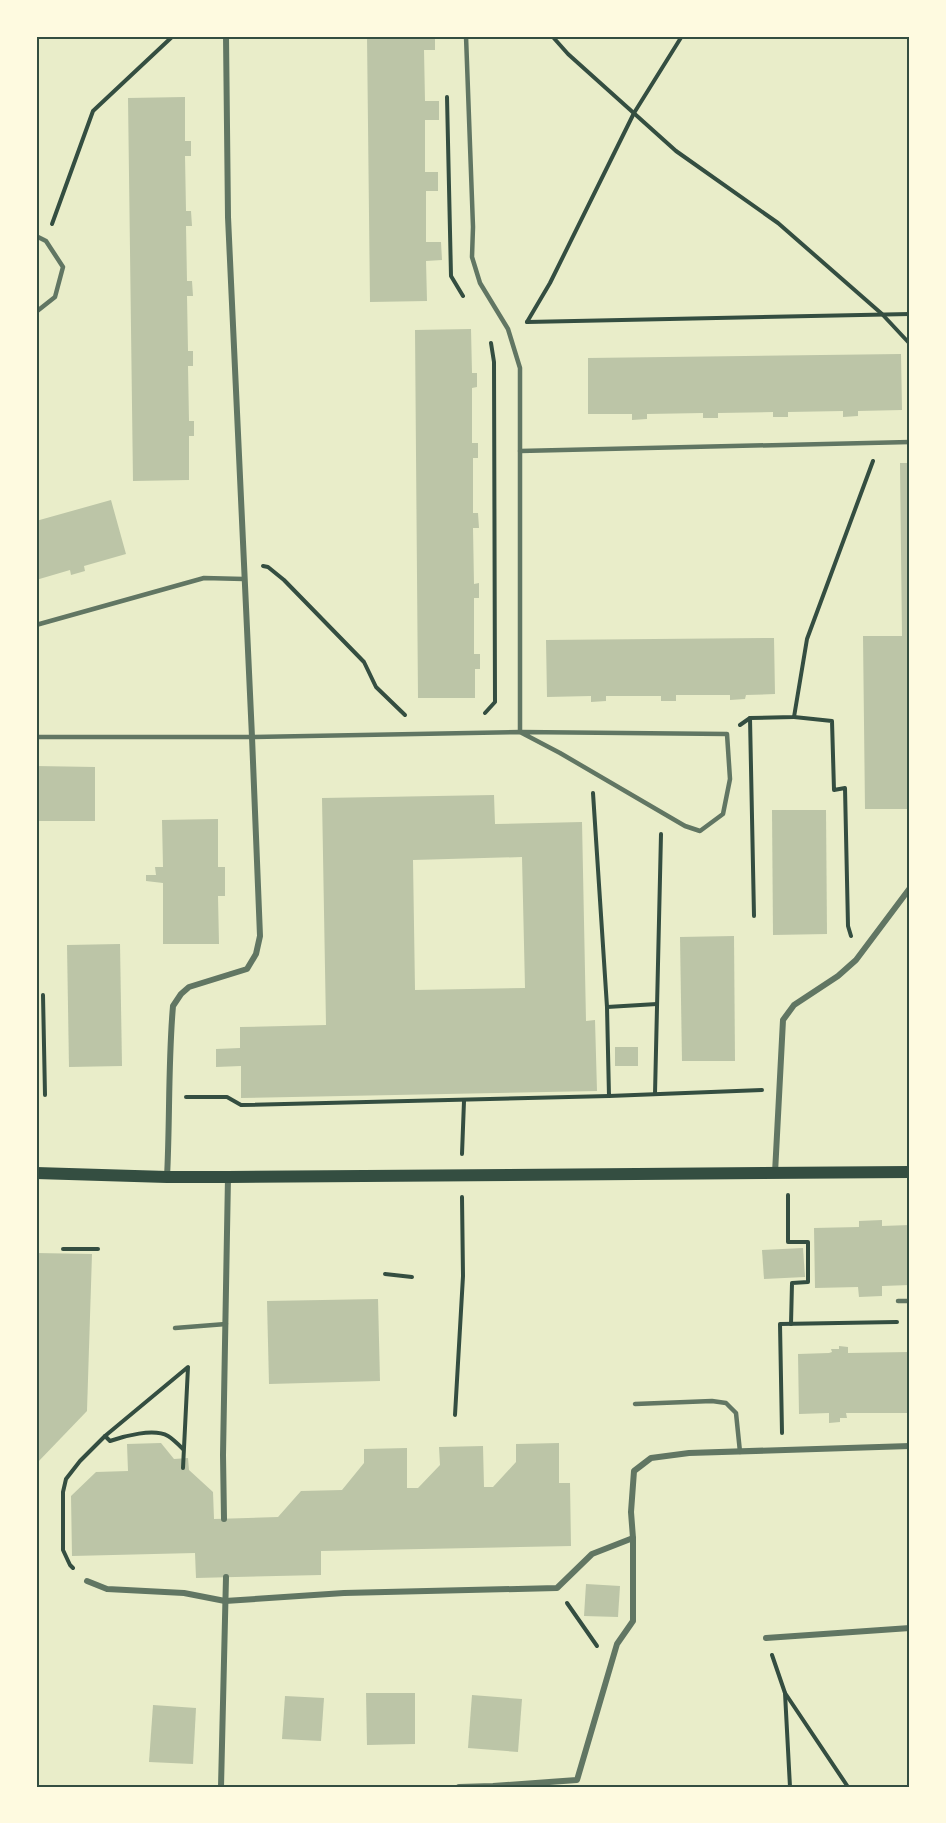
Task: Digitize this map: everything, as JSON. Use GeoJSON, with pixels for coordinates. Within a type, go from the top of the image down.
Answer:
{"type":"FeatureCollection","features":[{"type":"Feature","properties":{"kind":"main road"},"geometry":{"type":"LineString","coordinates":[[36,1173],[167,1178],[910,1172]]}},
{"type":"Feature","properties":{"kind":"street"},"geometry":{"type":"LineString","coordinates":[[167,1178],[170,1127],[168,1097],[173,1006],[189,987],[247,969],[256,954],[260,936],[228,216],[226,36]]}},
{"type":"Feature","properties":{"kind":"street"},"geometry":{"type":"LineString","coordinates":[[775,1173],[783,1020],[794,1005],[838,976],[856,960],[910,888]]}},
{"type":"Feature","properties":{"kind":"street"},"geometry":{"type":"LineString","coordinates":[[224,1519],[228,1177]]}},
{"type":"Feature","properties":{"kind":"street"},"geometry":{"type":"LineString","coordinates":[[459,1787],[493,1787],[577,1780],[617,1644],[633,1621],[631,1512],[634,1471],[651,1458],[689,1453],[910,1446]]}},
{"type":"Feature","properties":{"kind":"street"},"geometry":{"type":"LineString","coordinates":[[87,1581],[107,1589],[184,1593],[225,1601],[344,1593],[556,1588],[592,1554],[633,1538]]}},
{"type":"Feature","properties":{"kind":"street"},"geometry":{"type":"LineString","coordinates":[[220,1787],[226,1577]]}},
{"type":"Feature","properties":{"kind":"street"},"geometry":{"type":"LineString","coordinates":[[766,1638],[910,1628]]}},
{"type":"Feature","properties":{"kind":"lane"},"geometry":{"type":"LineString","coordinates":[[466,36],[473,227],[472,257],[480,283],[508,329],[520,368],[520,732]]}},
{"type":"Feature","properties":{"kind":"lane"},"geometry":{"type":"LineString","coordinates":[[36,236],[46,240],[63,267],[55,297],[36,312]]}},
{"type":"Feature","properties":{"kind":"lane"},"geometry":{"type":"LineString","coordinates":[[520,451],[910,442]]}},
{"type":"Feature","properties":{"kind":"lane"},"geometry":{"type":"LineString","coordinates":[[36,625],[204,578],[244,579]]}},
{"type":"Feature","properties":{"kind":"lane"},"geometry":{"type":"LineString","coordinates":[[36,737],[252,738],[520,732],[728,734],[730,779],[723,814],[700,831],[686,826],[520,732]]}},
{"type":"Feature","properties":{"kind":"lane"},"geometry":{"type":"LineString","coordinates":[[898,1301],[910,1300]]}},
{"type":"Feature","properties":{"kind":"lane"},"geometry":{"type":"LineString","coordinates":[[175,1328],[226,1324]]}},
{"type":"Feature","properties":{"kind":"lane"},"geometry":{"type":"LineString","coordinates":[[634,1404],[712,1401],[726,1403],[736,1413],[740,1452]]}},
{"type":"Feature","properties":{"kind":"path"},"geometry":{"type":"LineString","coordinates":[[46,240],[93,111],[173,36]]}},
{"type":"Feature","properties":{"kind":"path"},"geometry":{"type":"LineString","coordinates":[[552,36],[568,54],[676,151],[778,223],[882,314],[910,344]]}},
{"type":"Feature","properties":{"kind":"path"},"geometry":{"type":"LineString","coordinates":[[513,345],[550,283],[634,113],[682,36]]}},
{"type":"Feature","properties":{"kind":"path"},"geometry":{"type":"LineString","coordinates":[[447,96],[451,276],[467,302]]}},
{"type":"Feature","properties":{"kind":"path"},"geometry":{"type":"LineString","coordinates":[[527,322],[910,314]]}},
{"type":"Feature","properties":{"kind":"path"},"geometry":{"type":"LineString","coordinates":[[478,718],[484,715],[495,702],[494,362],[489,338]]}},
{"type":"Feature","properties":{"kind":"path"},"geometry":{"type":"LineString","coordinates":[[794,717],[807,639],[880,443]]}},
{"type":"Feature","properties":{"kind":"path"},"geometry":{"type":"LineString","coordinates":[[244,562],[268,567],[284,580],[364,662],[376,687],[412,722]]}},
{"type":"Feature","properties":{"kind":"path"},"geometry":{"type":"LineString","coordinates":[[728,734],[750,718],[794,717],[832,721],[834,790],[845,788],[848,926],[856,960]]}},
{"type":"Feature","properties":{"kind":"path"},"geometry":{"type":"LineString","coordinates":[[750,718],[754,916]]}},
{"type":"Feature","properties":{"kind":"path"},"geometry":{"type":"LineString","coordinates":[[591,771],[607,1007],[609,1096]]}},
{"type":"Feature","properties":{"kind":"path"},"geometry":{"type":"LineString","coordinates":[[655,1094],[662,813]]}},
{"type":"Feature","properties":{"kind":"path"},"geometry":{"type":"LineString","coordinates":[[43,995],[45,1095]]}},
{"type":"Feature","properties":{"kind":"path"},"geometry":{"type":"LineString","coordinates":[[607,1007],[657,1005]]}},
{"type":"Feature","properties":{"kind":"path"},"geometry":{"type":"LineString","coordinates":[[202,1097],[227,1097],[241,1105],[464,1101],[778,1089]]}},
{"type":"Feature","properties":{"kind":"path"},"geometry":{"type":"LineString","coordinates":[[455,1415],[464,1276],[462,1174],[464,1101]]}},
{"type":"Feature","properties":{"kind":"path"},"geometry":{"type":"LineString","coordinates":[[788,1173],[788,1242],[808,1242],[808,1282],[792,1283],[791,1324]]}},
{"type":"Feature","properties":{"kind":"path"},"geometry":{"type":"LineString","coordinates":[[63,1249],[98,1249]]}},
{"type":"Feature","properties":{"kind":"path"},"geometry":{"type":"LineString","coordinates":[[385,1274],[412,1277]]}},
{"type":"Feature","properties":{"kind":"path"},"geometry":{"type":"LineString","coordinates":[[782,1449],[780,1324],[900,1322]]}},
{"type":"Feature","properties":{"kind":"path"},"geometry":{"type":"LineString","coordinates":[[87,1581],[70,1565],[63,1550],[63,1492],[66,1479],[105,1436],[188,1367],[183,1467]]}},
{"type":"Feature","properties":{"kind":"path"},"geometry":{"type":"LineString","coordinates":[[105,1436],[110,1441],[140,1433],[159,1433],[166,1435],[183,1449]]}},
{"type":"Feature","properties":{"kind":"path"},"geometry":{"type":"LineString","coordinates":[[556,1588],[610,1665]]}},
{"type":"Feature","properties":{"kind":"path"},"geometry":{"type":"LineString","coordinates":[[766,1638],[785,1693],[848,1787]]}},
{"type":"Feature","properties":{"kind":"path"},"geometry":{"type":"LineString","coordinates":[[785,1693],[790,1787]]}},
{"type":"Feature","properties":{"kind":"building"},"geometry":{"type":"Polygon","coordinates":[[[367,36],[435,36],[435,50],[424,50],[425,101],[439,101],[439,120],[425,120],[425,172],[438,172],[438,191],[426,191],[426,242],[441,242],[442,260],[426,261],[427,301],[370,302],[367,36]]]}},
{"type":"Feature","properties":{"kind":"building"},"geometry":{"type":"Polygon","coordinates":[[[185,97],[185,141],[191,141],[191,156],[185,156],[186,211],[191,211],[192,226],[186,226],[187,281],[192,281],[193,296],[187,296],[188,351],[193,351],[193,366],[188,366],[189,421],[194,421],[194,436],[189,436],[189,480],[133,481],[128,98],[185,97]]]}},
{"type":"Feature","properties":{"kind":"building"},"geometry":{"type":"Polygon","coordinates":[[[36,136],[39,136],[38,187],[36,187],[36,136]]]}},
{"type":"Feature","properties":{"kind":"building"},"geometry":{"type":"Polygon","coordinates":[[[471,329],[472,373],[477,373],[477,387],[472,388],[472,443],[478,443],[478,458],[473,458],[473,513],[478,513],[479,528],[473,528],[474,584],[479,583],[479,598],[474,598],[474,654],[480,654],[480,669],[475,669],[475,698],[418,698],[415,330],[471,329]]]}},
{"type":"Feature","properties":{"kind":"building"},"geometry":{"type":"Polygon","coordinates":[[[901,354],[902,410],[858,411],[858,416],[843,417],[843,411],[788,412],[788,417],[773,417],[773,412],[718,413],[718,418],[703,418],[703,413],[647,414],[647,419],[632,420],[632,414],[588,414],[588,358],[901,354]]]}},
{"type":"Feature","properties":{"kind":"building"},"geometry":{"type":"Polygon","coordinates":[[[900,463],[910,463],[910,809],[865,809],[863,636],[902,636],[900,463]]]}},
{"type":"Feature","properties":{"kind":"building"},"geometry":{"type":"Polygon","coordinates":[[[111,500],[126,554],[84,566],[85,571],[71,575],[70,570],[36,580],[36,521],[111,500]]]}},
{"type":"Feature","properties":{"kind":"building"},"geometry":{"type":"Polygon","coordinates":[[[774,638],[775,694],[746,695],[745,699],[730,700],[730,695],[676,695],[676,701],[661,701],[661,696],[606,696],[606,701],[591,702],[591,696],[547,697],[546,640],[774,638]]]}},
{"type":"Feature","properties":{"kind":"building"},"geometry":{"type":"Polygon","coordinates":[[[36,766],[95,767],[95,821],[36,821],[36,766]]]}},
{"type":"Feature","properties":{"kind":"building"},"geometry":{"type":"Polygon","coordinates":[[[494,795],[495,824],[582,822],[586,1021],[595,1020],[597,1091],[241,1098],[241,1066],[216,1067],[216,1049],[240,1048],[240,1027],[326,1025],[322,798],[494,795]],[[522,857],[413,860],[415,990],[525,988],[522,857]]]}},
{"type":"Feature","properties":{"kind":"building"},"geometry":{"type":"Polygon","coordinates":[[[772,810],[826,810],[827,934],[773,935],[772,810]]]}},
{"type":"Feature","properties":{"kind":"building"},"geometry":{"type":"Polygon","coordinates":[[[218,819],[218,867],[225,867],[225,896],[218,896],[219,944],[163,944],[163,883],[146,881],[146,875],[156,875],[155,867],[163,867],[162,820],[218,819]]]}},
{"type":"Feature","properties":{"kind":"building"},"geometry":{"type":"Polygon","coordinates":[[[734,936],[735,1061],[682,1061],[680,937],[734,936]]]}},
{"type":"Feature","properties":{"kind":"building"},"geometry":{"type":"Polygon","coordinates":[[[120,944],[122,1066],[69,1067],[67,945],[120,944]]]}},
{"type":"Feature","properties":{"kind":"building"},"geometry":{"type":"Polygon","coordinates":[[[615,1047],[638,1047],[638,1066],[615,1066],[615,1047]]]}},
{"type":"Feature","properties":{"kind":"building"},"geometry":{"type":"Polygon","coordinates":[[[882,1220],[882,1226],[910,1225],[910,1285],[882,1286],[882,1296],[859,1297],[858,1287],[815,1288],[814,1228],[859,1227],[859,1221],[882,1220]]]}},
{"type":"Feature","properties":{"kind":"building"},"geometry":{"type":"Polygon","coordinates":[[[803,1248],[805,1277],[764,1279],[762,1250],[803,1248]]]}},
{"type":"Feature","properties":{"kind":"building"},"geometry":{"type":"Polygon","coordinates":[[[36,1253],[92,1254],[87,1411],[36,1464],[36,1253]]]}},
{"type":"Feature","properties":{"kind":"building"},"geometry":{"type":"Polygon","coordinates":[[[378,1299],[380,1381],[269,1384],[267,1301],[378,1299]]]}},
{"type":"Feature","properties":{"kind":"building"},"geometry":{"type":"Polygon","coordinates":[[[839,1346],[848,1347],[848,1353],[910,1352],[910,1422],[907,1422],[907,1413],[846,1413],[847,1418],[840,1418],[840,1422],[829,1423],[829,1413],[799,1414],[798,1354],[829,1353],[832,1352],[831,1349],[839,1349],[839,1346]]]}},
{"type":"Feature","properties":{"kind":"building"},"geometry":{"type":"Polygon","coordinates":[[[161,1443],[174,1459],[188,1458],[189,1470],[213,1492],[214,1519],[278,1517],[301,1491],[342,1490],[364,1463],[364,1449],[407,1448],[407,1488],[418,1488],[440,1465],[439,1447],[483,1446],[484,1487],[493,1487],[516,1462],[516,1444],[559,1443],[559,1483],[570,1483],[571,1546],[321,1551],[321,1575],[196,1578],[195,1553],[72,1556],[71,1496],[96,1472],[128,1471],[127,1444],[161,1443]]]}},
{"type":"Feature","properties":{"kind":"building"},"geometry":{"type":"Polygon","coordinates":[[[586,1584],[620,1586],[618,1617],[584,1616],[586,1584]]]}},
{"type":"Feature","properties":{"kind":"building"},"geometry":{"type":"Polygon","coordinates":[[[366,1693],[415,1693],[415,1744],[367,1745],[366,1693]]]}},
{"type":"Feature","properties":{"kind":"building"},"geometry":{"type":"Polygon","coordinates":[[[472,1695],[522,1699],[518,1752],[468,1748],[472,1695]]]}},
{"type":"Feature","properties":{"kind":"building"},"geometry":{"type":"Polygon","coordinates":[[[285,1696],[324,1698],[321,1741],[282,1739],[285,1696]]]}},
{"type":"Feature","properties":{"kind":"building"},"geometry":{"type":"Polygon","coordinates":[[[153,1705],[196,1708],[193,1764],[149,1762],[153,1705]]]}}]}
